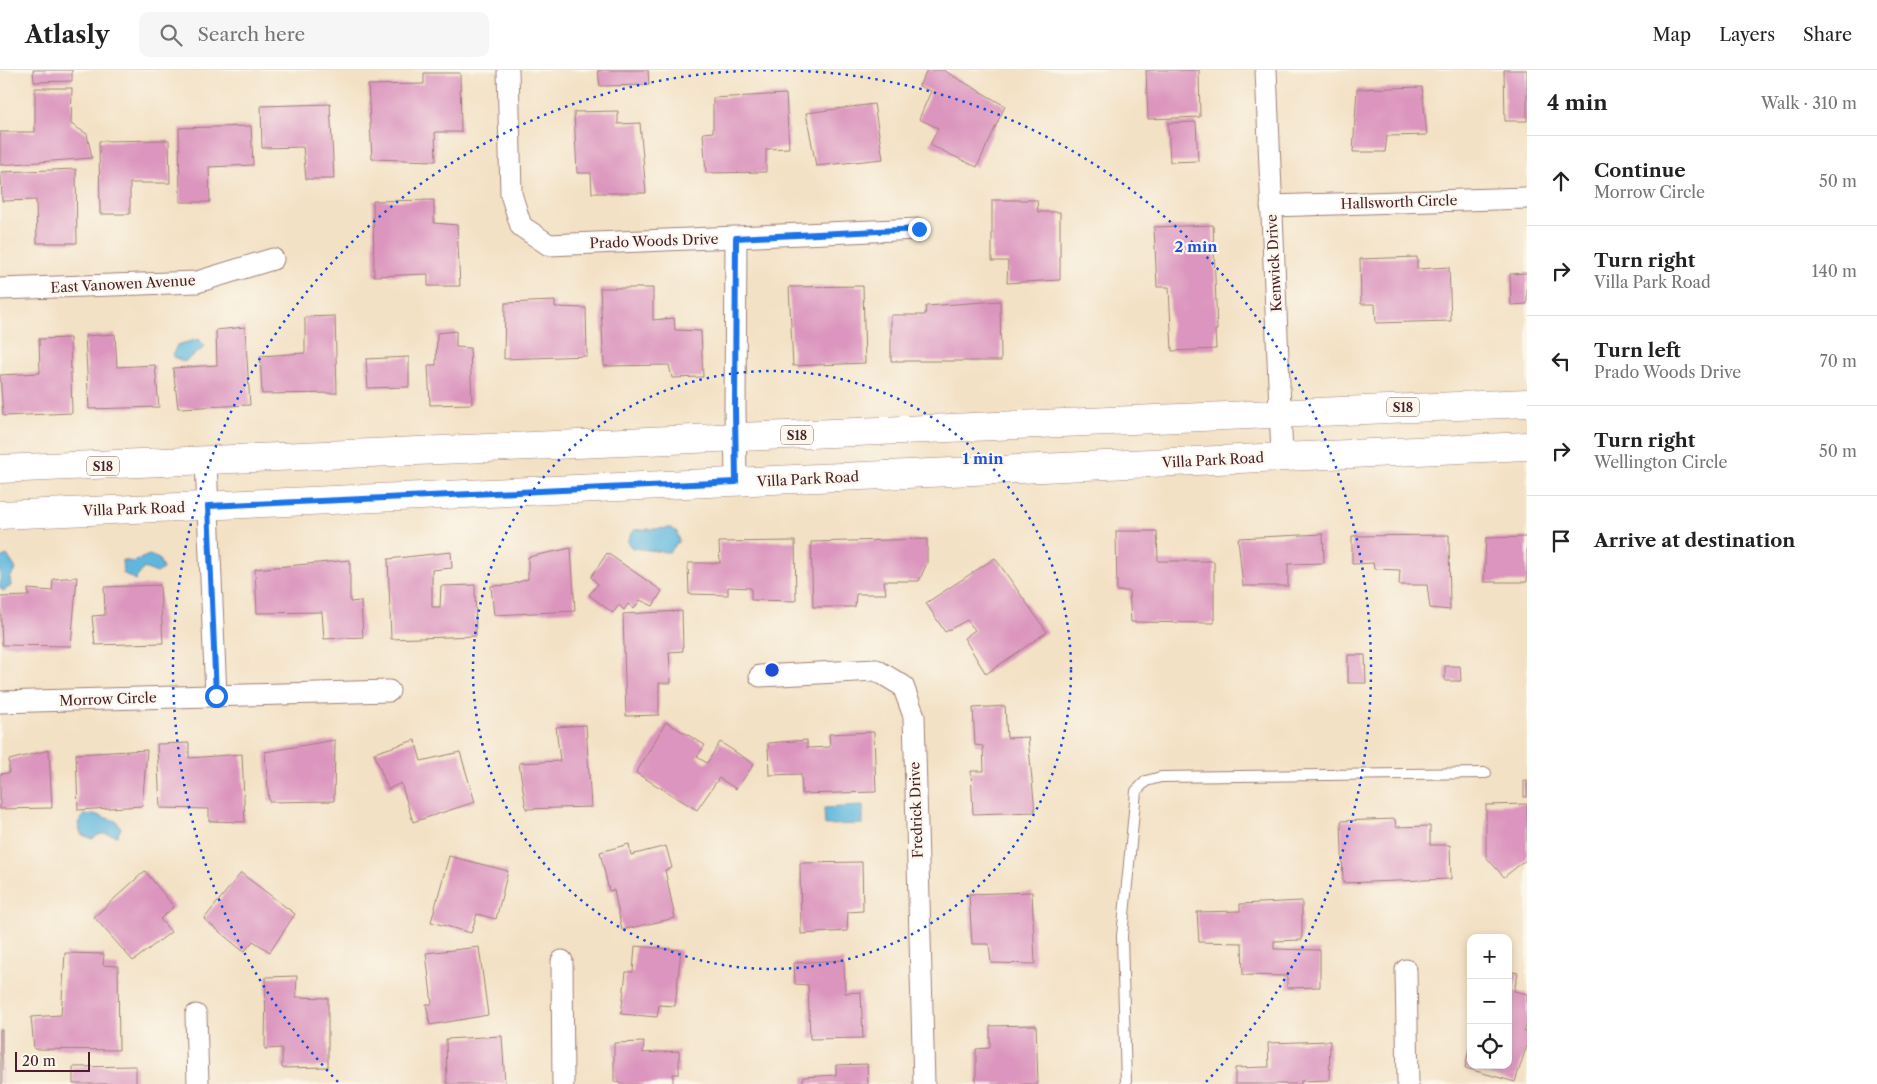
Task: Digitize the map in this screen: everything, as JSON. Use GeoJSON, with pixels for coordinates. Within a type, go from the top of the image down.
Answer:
{"type":"FeatureCollection","features":[{"type":"Feature","properties":{"kind":"main road","name":"S18"},"geometry":{"type":"LineString","coordinates":[[0,470],[1279,412],[1527,403]]}},
{"type":"Feature","properties":{"kind":"main road","name":"Villa Park Road"},"geometry":{"type":"LineString","coordinates":[[0,514],[604,489],[1527,446]]}},
{"type":"Feature","properties":{"kind":"street","name":"Prado Woods Drive"},"geometry":{"type":"LineString","coordinates":[[508,70],[511,194],[521,226],[549,245],[736,238],[736,482]]}},
{"type":"Feature","properties":{"kind":"street","name":"Kenwick Drive"},"geometry":{"type":"LineString","coordinates":[[1266,70],[1282,456]]}},
{"type":"Feature","properties":{"kind":"street","name":"Hallsworth Circle"},"geometry":{"type":"LineString","coordinates":[[1271,206],[1527,198]]}},
{"type":"Feature","properties":{"kind":"street"},"geometry":{"type":"LineString","coordinates":[[736,238],[919,229]]}},
{"type":"Feature","properties":{"kind":"street","name":"East Vanowen Avenue"},"geometry":{"type":"LineString","coordinates":[[0,289],[197,282],[273,259]]}},
{"type":"Feature","properties":{"kind":"street"},"geometry":{"type":"LineString","coordinates":[[206,462],[216,696]]}},
{"type":"Feature","properties":{"kind":"street","name":"Fredrick Drive"},"geometry":{"type":"LineString","coordinates":[[760,676],[876,670],[903,686],[914,716],[924,1084]]}},
{"type":"Feature","properties":{"kind":"street","name":"Morrow Circle"},"geometry":{"type":"LineString","coordinates":[[0,702],[389,690]]}},
{"type":"Feature","properties":{"kind":"street"},"geometry":{"type":"LineString","coordinates":[[562,961],[563,1084]]}},
{"type":"Feature","properties":{"kind":"street"},"geometry":{"type":"LineString","coordinates":[[1406,970],[1408,1084]]}},
{"type":"Feature","properties":{"kind":"street"},"geometry":{"type":"LineString","coordinates":[[196,1015],[198,1084]]}},
{"type":"Feature","properties":{"kind":"lane"},"geometry":{"type":"LineString","coordinates":[[1126,1084],[1122,936],[1136,791],[1146,781],[1161,777],[1486,773]]}},
{"type":"Feature","properties":{"kind":"water"},"geometry":{"type":"Polygon","coordinates":[[[199,339],[205,347],[184,362],[172,356],[177,345],[199,339]]]}},
{"type":"Feature","properties":{"kind":"water"},"geometry":{"type":"Polygon","coordinates":[[[671,528],[677,532],[679,541],[670,552],[632,548],[627,542],[633,530],[671,528]]]}},
{"type":"Feature","properties":{"kind":"water"},"geometry":{"type":"Polygon","coordinates":[[[7,555],[16,569],[10,578],[11,586],[3,591],[0,588],[0,558],[7,555]]]}},
{"type":"Feature","properties":{"kind":"water"},"geometry":{"type":"Polygon","coordinates":[[[149,555],[159,559],[163,569],[157,573],[144,568],[135,580],[123,573],[122,560],[133,562],[149,555]]]}},
{"type":"Feature","properties":{"kind":"water"},"geometry":{"type":"Polygon","coordinates":[[[863,806],[863,824],[825,825],[824,808],[863,806]]]}},
{"type":"Feature","properties":{"kind":"water"},"geometry":{"type":"Polygon","coordinates":[[[94,814],[116,821],[121,828],[117,836],[104,834],[92,839],[81,834],[78,823],[84,815],[94,814]]]}},
{"type":"Feature","properties":{"kind":"building"},"geometry":{"type":"Polygon","coordinates":[[[33,70],[72,70],[72,81],[34,82],[33,70]]]}},
{"type":"Feature","properties":{"kind":"building"},"geometry":{"type":"Polygon","coordinates":[[[598,70],[648,70],[649,85],[600,86],[598,70]]]}},
{"type":"Feature","properties":{"kind":"building"},"geometry":{"type":"Polygon","coordinates":[[[927,70],[943,70],[1005,106],[977,167],[930,145],[938,128],[919,119],[931,91],[919,86],[927,70]]]}},
{"type":"Feature","properties":{"kind":"building"},"geometry":{"type":"Polygon","coordinates":[[[1146,70],[1199,70],[1200,117],[1148,119],[1146,70]]]}},
{"type":"Feature","properties":{"kind":"building"},"geometry":{"type":"Polygon","coordinates":[[[1504,70],[1527,70],[1527,121],[1505,121],[1504,70]]]}},
{"type":"Feature","properties":{"kind":"building"},"geometry":{"type":"Polygon","coordinates":[[[424,73],[460,73],[461,132],[435,132],[436,161],[372,159],[368,85],[424,84],[424,73]]]}},
{"type":"Feature","properties":{"kind":"building"},"geometry":{"type":"Polygon","coordinates":[[[1422,87],[1427,135],[1387,136],[1385,152],[1353,152],[1357,89],[1422,87]]]}},
{"type":"Feature","properties":{"kind":"building"},"geometry":{"type":"Polygon","coordinates":[[[35,88],[72,88],[71,124],[87,134],[92,158],[0,165],[0,132],[35,132],[35,88]]]}},
{"type":"Feature","properties":{"kind":"building"},"geometry":{"type":"Polygon","coordinates":[[[786,94],[789,148],[766,149],[766,172],[706,173],[703,133],[713,132],[713,98],[786,94]]]}},
{"type":"Feature","properties":{"kind":"building"},"geometry":{"type":"Polygon","coordinates":[[[330,104],[334,179],[306,179],[303,147],[262,148],[261,106],[330,104]]]}},
{"type":"Feature","properties":{"kind":"building"},"geometry":{"type":"Polygon","coordinates":[[[874,104],[883,159],[816,166],[806,113],[874,104]]]}},
{"type":"Feature","properties":{"kind":"building"},"geometry":{"type":"Polygon","coordinates":[[[618,111],[618,124],[640,123],[646,193],[592,193],[591,173],[577,173],[574,112],[618,111]]]}},
{"type":"Feature","properties":{"kind":"building"},"geometry":{"type":"Polygon","coordinates":[[[1196,122],[1198,161],[1170,162],[1168,123],[1196,122]]]}},
{"type":"Feature","properties":{"kind":"building"},"geometry":{"type":"Polygon","coordinates":[[[251,126],[253,165],[209,167],[210,202],[180,202],[179,128],[251,126]]]}},
{"type":"Feature","properties":{"kind":"building"},"geometry":{"type":"Polygon","coordinates":[[[169,140],[170,183],[130,183],[130,214],[100,214],[99,141],[169,140]]]}},
{"type":"Feature","properties":{"kind":"building"},"geometry":{"type":"Polygon","coordinates":[[[76,169],[77,243],[37,243],[36,200],[2,201],[1,172],[76,169]]]}},
{"type":"Feature","properties":{"kind":"building"},"geometry":{"type":"Polygon","coordinates":[[[434,200],[434,223],[457,225],[460,286],[428,286],[428,274],[374,276],[373,201],[434,200]]]}},
{"type":"Feature","properties":{"kind":"building"},"geometry":{"type":"Polygon","coordinates":[[[992,200],[1037,200],[1038,212],[1060,212],[1060,280],[1007,283],[1008,261],[992,261],[992,200]]]}},
{"type":"Feature","properties":{"kind":"building"},"geometry":{"type":"Polygon","coordinates":[[[1213,225],[1216,349],[1172,351],[1169,287],[1157,287],[1154,227],[1213,225]]]}},
{"type":"Feature","properties":{"kind":"building"},"geometry":{"type":"Polygon","coordinates":[[[1417,257],[1417,269],[1449,267],[1451,321],[1376,323],[1375,304],[1361,304],[1360,259],[1417,257]]]}},
{"type":"Feature","properties":{"kind":"building"},"geometry":{"type":"Polygon","coordinates":[[[1527,273],[1527,304],[1511,305],[1510,274],[1527,273]]]}},
{"type":"Feature","properties":{"kind":"building"},"geometry":{"type":"Polygon","coordinates":[[[863,286],[865,363],[793,366],[789,287],[863,286]]]}},
{"type":"Feature","properties":{"kind":"building"},"geometry":{"type":"Polygon","coordinates":[[[600,288],[653,288],[653,320],[674,318],[675,330],[701,331],[703,377],[672,378],[669,365],[604,366],[600,288]]]}},
{"type":"Feature","properties":{"kind":"building"},"geometry":{"type":"Polygon","coordinates":[[[555,301],[555,307],[586,308],[587,356],[504,359],[505,303],[555,301]]]}},
{"type":"Feature","properties":{"kind":"building"},"geometry":{"type":"Polygon","coordinates":[[[1000,301],[1001,361],[891,361],[891,315],[925,315],[926,306],[1000,301]]]}},
{"type":"Feature","properties":{"kind":"building"},"geometry":{"type":"Polygon","coordinates":[[[335,316],[337,393],[262,394],[260,356],[305,353],[305,317],[335,316]]]}},
{"type":"Feature","properties":{"kind":"building"},"geometry":{"type":"Polygon","coordinates":[[[245,327],[250,405],[178,408],[173,368],[217,365],[216,330],[245,327]]]}},
{"type":"Feature","properties":{"kind":"building"},"geometry":{"type":"Polygon","coordinates":[[[456,331],[456,347],[470,348],[472,404],[430,405],[428,365],[436,365],[437,333],[456,331]]]}},
{"type":"Feature","properties":{"kind":"building"},"geometry":{"type":"Polygon","coordinates":[[[115,334],[117,367],[155,365],[159,407],[89,409],[85,336],[115,334]]]}},
{"type":"Feature","properties":{"kind":"building"},"geometry":{"type":"Polygon","coordinates":[[[70,338],[72,413],[3,416],[0,375],[40,373],[39,339],[70,338]]]}},
{"type":"Feature","properties":{"kind":"building"},"geometry":{"type":"Polygon","coordinates":[[[409,357],[409,387],[368,388],[366,359],[409,357]]]}},
{"type":"Feature","properties":{"kind":"building"},"geometry":{"type":"Polygon","coordinates":[[[1116,531],[1157,531],[1158,561],[1214,561],[1214,623],[1131,622],[1129,591],[1117,591],[1116,531]]]}},
{"type":"Feature","properties":{"kind":"building"},"geometry":{"type":"Polygon","coordinates":[[[1323,534],[1324,563],[1288,564],[1288,586],[1243,586],[1238,538],[1323,534]]]}},
{"type":"Feature","properties":{"kind":"building"},"geometry":{"type":"Polygon","coordinates":[[[1449,535],[1450,610],[1430,608],[1427,585],[1399,585],[1400,570],[1374,569],[1373,563],[1352,564],[1352,536],[1449,535]]]}},
{"type":"Feature","properties":{"kind":"building"},"geometry":{"type":"Polygon","coordinates":[[[1527,537],[1527,582],[1484,582],[1486,538],[1527,537]]]}},
{"type":"Feature","properties":{"kind":"building"},"geometry":{"type":"Polygon","coordinates":[[[927,539],[927,563],[919,581],[884,581],[886,594],[856,594],[855,607],[813,607],[811,542],[927,539]]]}},
{"type":"Feature","properties":{"kind":"building"},"geometry":{"type":"Polygon","coordinates":[[[795,541],[796,601],[751,600],[751,588],[728,587],[728,595],[689,594],[688,563],[720,563],[719,542],[795,541]]]}},
{"type":"Feature","properties":{"kind":"building"},"geometry":{"type":"Polygon","coordinates":[[[571,548],[575,611],[494,615],[491,586],[510,585],[528,579],[528,557],[571,548]]]}},
{"type":"Feature","properties":{"kind":"building"},"geometry":{"type":"Polygon","coordinates":[[[451,552],[452,568],[432,570],[432,607],[440,607],[441,586],[475,585],[476,636],[391,639],[388,559],[451,552]]]}},
{"type":"Feature","properties":{"kind":"building"},"geometry":{"type":"Polygon","coordinates":[[[607,553],[662,591],[653,606],[640,600],[634,609],[628,604],[624,610],[619,605],[613,613],[589,595],[598,584],[591,577],[607,553]]]}},
{"type":"Feature","properties":{"kind":"building"},"geometry":{"type":"Polygon","coordinates":[[[995,558],[1047,632],[986,674],[964,638],[975,630],[967,620],[945,632],[926,603],[995,558]]]}},
{"type":"Feature","properties":{"kind":"building"},"geometry":{"type":"Polygon","coordinates":[[[350,560],[350,602],[361,601],[363,637],[324,639],[322,612],[257,613],[255,569],[350,560]]]}},
{"type":"Feature","properties":{"kind":"building"},"geometry":{"type":"Polygon","coordinates":[[[77,577],[71,646],[2,645],[0,597],[29,596],[28,589],[52,591],[53,579],[77,577]]]}},
{"type":"Feature","properties":{"kind":"building"},"geometry":{"type":"Polygon","coordinates":[[[160,585],[163,643],[95,645],[92,616],[105,615],[104,587],[160,585]]]}},
{"type":"Feature","properties":{"kind":"building"},"geometry":{"type":"Polygon","coordinates":[[[682,611],[683,651],[669,652],[671,683],[659,683],[659,715],[626,716],[623,614],[682,611]]]}},
{"type":"Feature","properties":{"kind":"building"},"geometry":{"type":"Polygon","coordinates":[[[1348,655],[1365,655],[1366,683],[1348,683],[1348,655]]]}},
{"type":"Feature","properties":{"kind":"building"},"geometry":{"type":"Polygon","coordinates":[[[1445,666],[1460,666],[1461,681],[1445,681],[1445,666]]]}},
{"type":"Feature","properties":{"kind":"building"},"geometry":{"type":"Polygon","coordinates":[[[1005,706],[1007,738],[1028,737],[1035,812],[973,814],[971,771],[984,771],[983,746],[975,745],[973,708],[1005,706]]]}},
{"type":"Feature","properties":{"kind":"building"},"geometry":{"type":"Polygon","coordinates":[[[666,722],[705,745],[697,757],[707,763],[720,742],[754,764],[736,789],[719,778],[697,810],[636,773],[666,722]]]}},
{"type":"Feature","properties":{"kind":"building"},"geometry":{"type":"Polygon","coordinates":[[[586,725],[591,807],[526,809],[519,763],[560,761],[556,727],[586,725]]]}},
{"type":"Feature","properties":{"kind":"building"},"geometry":{"type":"Polygon","coordinates":[[[874,732],[876,792],[802,794],[801,774],[769,775],[768,743],[807,740],[807,748],[830,747],[829,734],[874,732]]]}},
{"type":"Feature","properties":{"kind":"building"},"geometry":{"type":"Polygon","coordinates":[[[335,740],[334,801],[269,802],[265,752],[335,740]]]}},
{"type":"Feature","properties":{"kind":"building"},"geometry":{"type":"Polygon","coordinates":[[[415,740],[421,761],[460,752],[475,802],[413,822],[401,783],[388,789],[374,753],[415,740]]]}},
{"type":"Feature","properties":{"kind":"building"},"geometry":{"type":"Polygon","coordinates":[[[189,743],[189,758],[242,754],[245,822],[209,821],[209,809],[160,808],[157,744],[189,743]]]}},
{"type":"Feature","properties":{"kind":"building"},"geometry":{"type":"Polygon","coordinates":[[[49,750],[52,808],[0,809],[0,774],[9,773],[9,760],[49,750]]]}},
{"type":"Feature","properties":{"kind":"building"},"geometry":{"type":"Polygon","coordinates":[[[147,750],[142,806],[78,810],[76,754],[147,750]]]}},
{"type":"Feature","properties":{"kind":"building"},"geometry":{"type":"Polygon","coordinates":[[[1524,781],[1527,781],[1527,797],[1524,797],[1524,781]]]}},
{"type":"Feature","properties":{"kind":"building"},"geometry":{"type":"Polygon","coordinates":[[[1527,804],[1527,859],[1504,877],[1486,857],[1486,805],[1527,804]]]}},
{"type":"Feature","properties":{"kind":"building"},"geometry":{"type":"Polygon","coordinates":[[[1395,819],[1396,827],[1430,826],[1430,845],[1450,845],[1451,879],[1343,883],[1341,821],[1395,819]]]}},
{"type":"Feature","properties":{"kind":"building"},"geometry":{"type":"Polygon","coordinates":[[[629,844],[631,855],[666,846],[672,868],[665,870],[675,918],[622,930],[614,890],[609,891],[600,852],[629,844]]]}},
{"type":"Feature","properties":{"kind":"building"},"geometry":{"type":"Polygon","coordinates":[[[449,856],[508,871],[496,919],[477,914],[471,933],[431,922],[449,856]]]}},
{"type":"Feature","properties":{"kind":"building"},"geometry":{"type":"Polygon","coordinates":[[[862,862],[863,911],[848,912],[847,931],[801,934],[800,863],[862,862]]]}},
{"type":"Feature","properties":{"kind":"building"},"geometry":{"type":"Polygon","coordinates":[[[145,871],[174,907],[160,919],[171,932],[133,961],[94,917],[145,871]]]}},
{"type":"Feature","properties":{"kind":"building"},"geometry":{"type":"Polygon","coordinates":[[[241,873],[295,914],[270,952],[253,941],[244,952],[204,919],[241,873]]]}},
{"type":"Feature","properties":{"kind":"building"},"geometry":{"type":"Polygon","coordinates":[[[1032,892],[1035,964],[991,963],[989,944],[972,944],[969,894],[1032,892]]]}},
{"type":"Feature","properties":{"kind":"building"},"geometry":{"type":"Polygon","coordinates":[[[1302,901],[1302,940],[1274,941],[1274,949],[1320,950],[1320,987],[1287,988],[1287,976],[1243,975],[1242,943],[1199,942],[1197,912],[1240,911],[1240,904],[1302,901]]]}},
{"type":"Feature","properties":{"kind":"building"},"geometry":{"type":"Polygon","coordinates":[[[635,946],[681,950],[675,1006],[659,1005],[657,1017],[621,1014],[626,972],[633,972],[635,946]]]}},
{"type":"Feature","properties":{"kind":"building"},"geometry":{"type":"Polygon","coordinates":[[[479,947],[488,1015],[430,1025],[426,1004],[432,1004],[426,953],[479,947]]]}},
{"type":"Feature","properties":{"kind":"building"},"geometry":{"type":"Polygon","coordinates":[[[65,953],[104,954],[103,965],[118,966],[119,1050],[34,1049],[31,1017],[61,1015],[65,953]]]}},
{"type":"Feature","properties":{"kind":"building"},"geometry":{"type":"Polygon","coordinates":[[[844,960],[845,993],[861,992],[863,1038],[810,1039],[808,985],[795,984],[794,963],[844,960]]]}},
{"type":"Feature","properties":{"kind":"building"},"geometry":{"type":"Polygon","coordinates":[[[1512,972],[1518,973],[1514,991],[1527,994],[1527,1023],[1524,1032],[1527,1032],[1527,1045],[1515,1082],[1469,1069],[1512,1069],[1512,972]]]}},
{"type":"Feature","properties":{"kind":"building"},"geometry":{"type":"Polygon","coordinates":[[[297,976],[296,997],[328,998],[328,1067],[282,1068],[282,1048],[265,1049],[266,977],[297,976]]]}},
{"type":"Feature","properties":{"kind":"building"},"geometry":{"type":"Polygon","coordinates":[[[1036,1025],[1038,1084],[976,1084],[976,1049],[990,1048],[990,1026],[1036,1025]]]}},
{"type":"Feature","properties":{"kind":"building"},"geometry":{"type":"Polygon","coordinates":[[[0,1030],[2,1030],[2,1084],[0,1084],[0,1030]]]}},
{"type":"Feature","properties":{"kind":"building"},"geometry":{"type":"Polygon","coordinates":[[[502,1036],[505,1084],[447,1084],[446,1039],[502,1036]]]}},
{"type":"Feature","properties":{"kind":"building"},"geometry":{"type":"Polygon","coordinates":[[[1330,1041],[1329,1080],[1301,1081],[1301,1084],[1235,1084],[1235,1068],[1269,1067],[1268,1043],[1330,1041]]]}},
{"type":"Feature","properties":{"kind":"building"},"geometry":{"type":"Polygon","coordinates":[[[644,1042],[643,1053],[679,1051],[679,1074],[673,1074],[673,1084],[619,1084],[619,1082],[614,1082],[614,1043],[644,1042]]]}},
{"type":"Feature","properties":{"kind":"building"},"geometry":{"type":"Polygon","coordinates":[[[867,1064],[868,1084],[803,1084],[803,1077],[836,1075],[836,1065],[867,1064]]]}},
{"type":"Feature","properties":{"kind":"building"},"geometry":{"type":"Polygon","coordinates":[[[136,1066],[136,1084],[73,1084],[73,1067],[136,1066]]]}},
{"type":"Feature","properties":{"kind":"route"},"geometry":{"type":"LineString","coordinates":[[216,696],[208,506],[736,482],[736,238],[919,229]]}}]}
